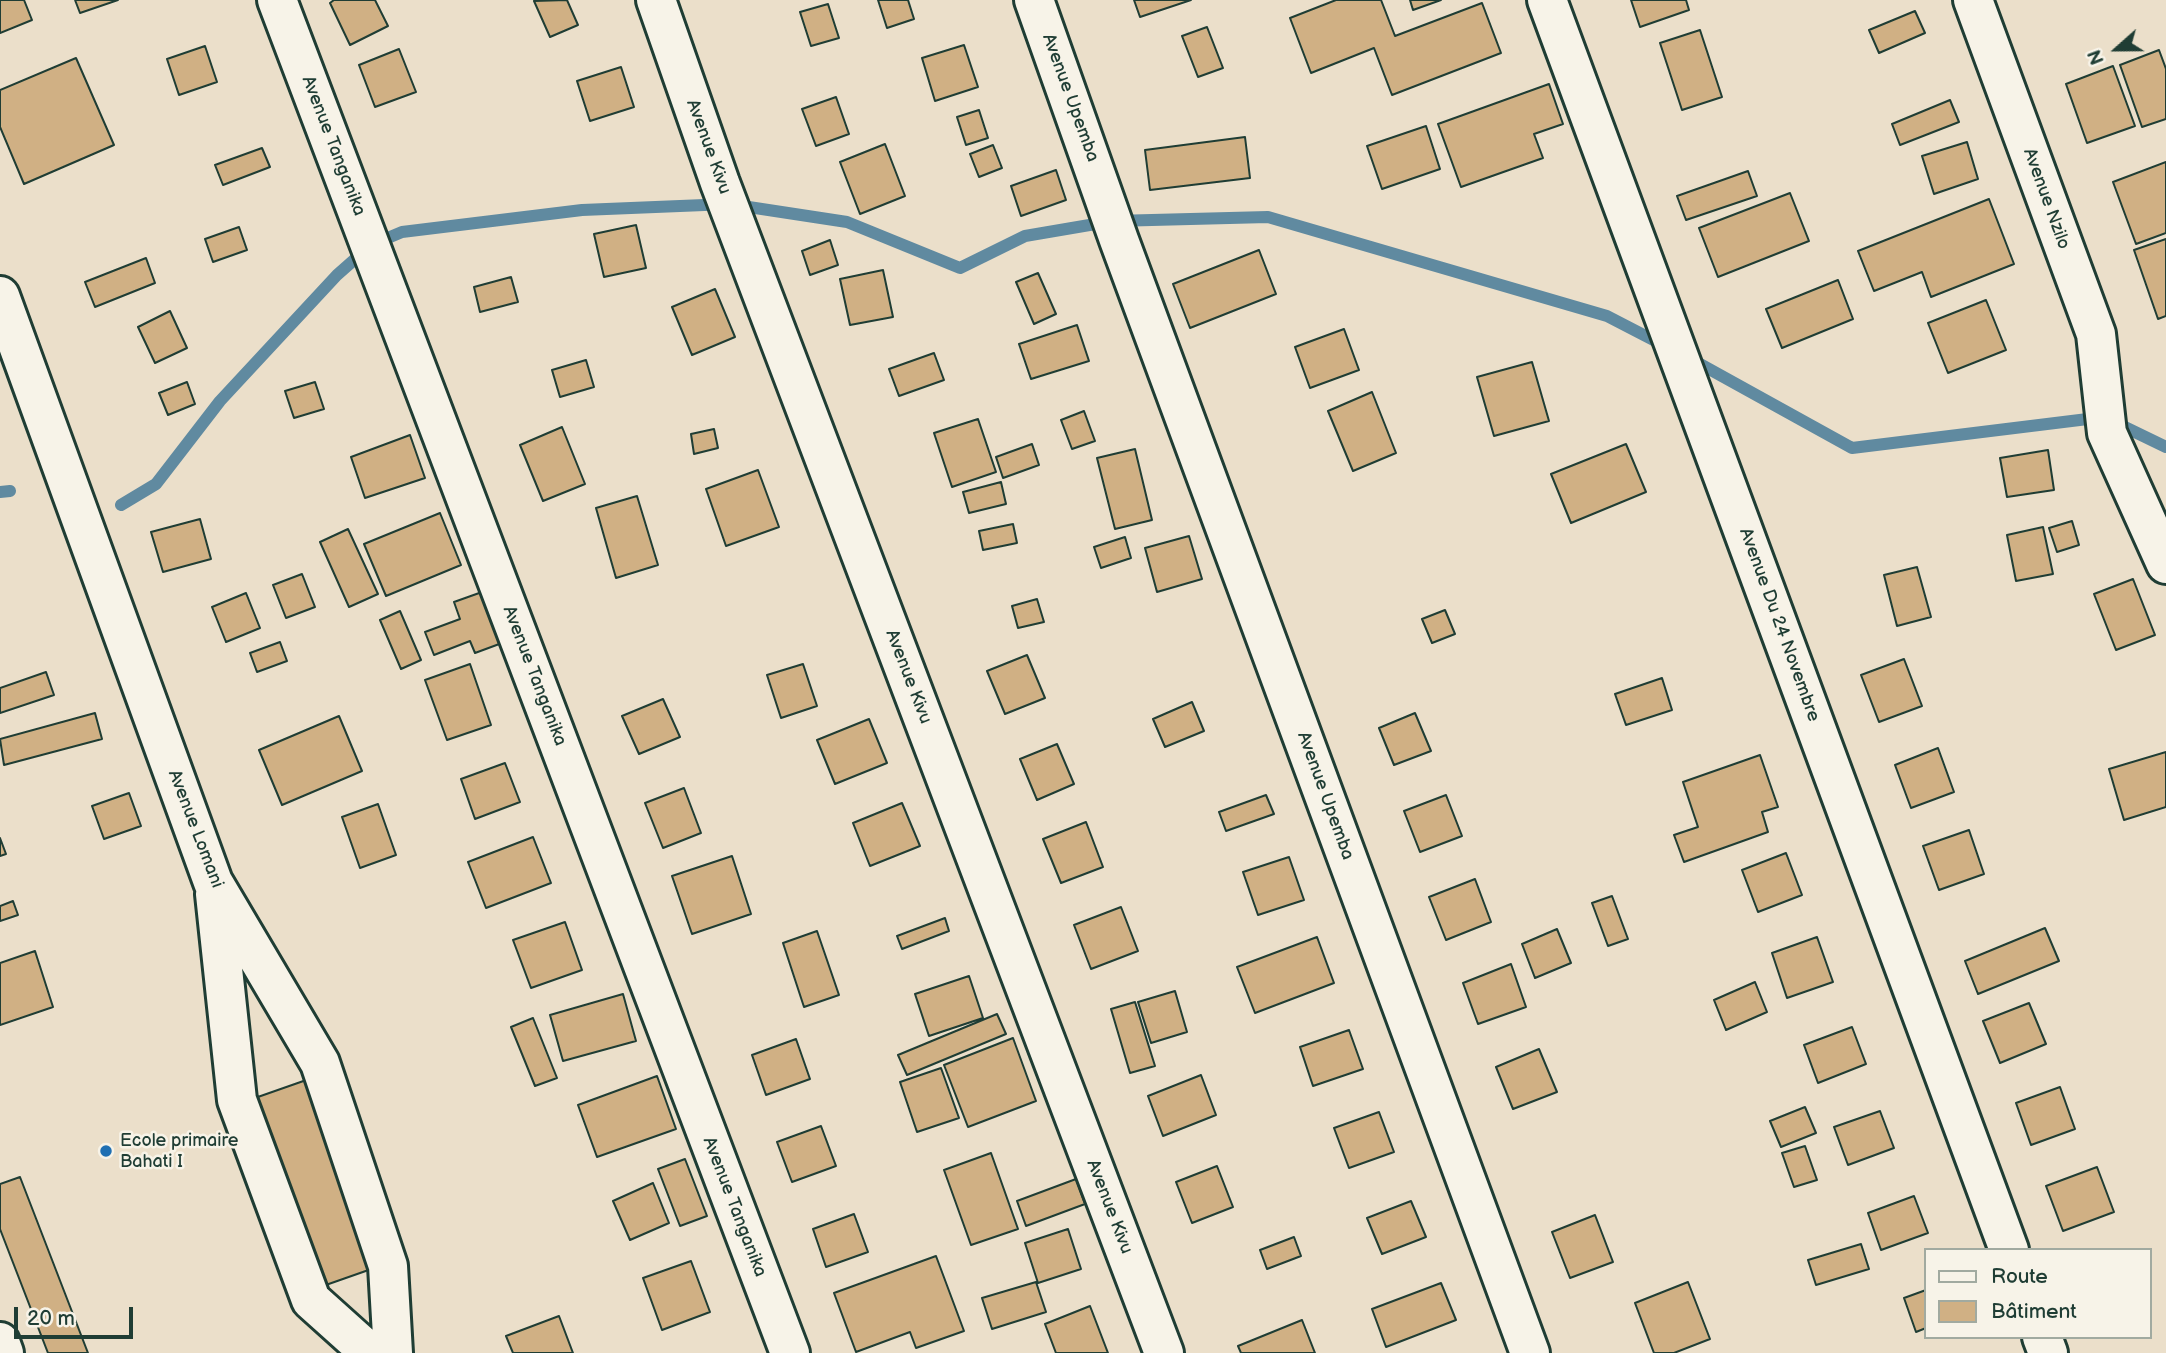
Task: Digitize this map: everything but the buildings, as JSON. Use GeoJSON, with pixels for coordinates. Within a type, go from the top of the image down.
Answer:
{"type":"FeatureCollection","features":[{"type":"Feature","properties":{"kind":"street","name":"Avenue Tanganika"},"geometry":{"type":"LineString","coordinates":[[277,0],[790,1353]]}},
{"type":"Feature","properties":{"kind":"street","name":"Avenue Kivu"},"geometry":{"type":"LineString","coordinates":[[656,0],[720,183],[1164,1353]]}},
{"type":"Feature","properties":{"kind":"street","name":"Avenue Upemba"},"geometry":{"type":"LineString","coordinates":[[1034,0],[1119,240],[1530,1353]]}},
{"type":"Feature","properties":{"kind":"street","name":"Avenue Du 24 Novembre"},"geometry":{"type":"LineString","coordinates":[[1547,0],[2008,1248]]}},
{"type":"Feature","properties":{"kind":"street","name":"Avenue Nzilo"},"geometry":{"type":"LineString","coordinates":[[1973,0],[2095,334],[2106,417],[2166,564]]}},
{"type":"Feature","properties":{"kind":"street","name":"Avenue Lomani"},"geometry":{"type":"LineString","coordinates":[[0,296],[214,882],[320,1063],[388,1266],[393,1353]]}},
{"type":"Feature","properties":{"kind":"street"},"geometry":{"type":"LineString","coordinates":[[214,882],[237,1100],[311,1300],[370,1353]]}},
{"type":"Feature","properties":{"kind":"street"},"geometry":{"type":"LineString","coordinates":[[0,1342],[4,1353]]}},
{"type":"Feature","properties":{"kind":"waterway"},"geometry":{"type":"LineString","coordinates":[[121,505],[156,484],[220,401],[337,275],[371,245],[402,232],[582,210],[729,204],[847,222],[960,268],[1025,236],[1113,221],[1268,217],[1607,316],[1665,346]]}},
{"type":"Feature","properties":{"kind":"waterway"},"geometry":{"type":"LineString","coordinates":[[1691,359],[1852,448],[2104,417],[2166,447]]}},
{"type":"Feature","properties":{"kind":"waterway"},"geometry":{"type":"LineString","coordinates":[[0,492],[10,491]]}},
{"type":"Feature","properties":{"kind":"place","name":"Ecole primaire Bahati I"},"geometry":{"type":"Point","coordinates":[106,1151]}}]}
